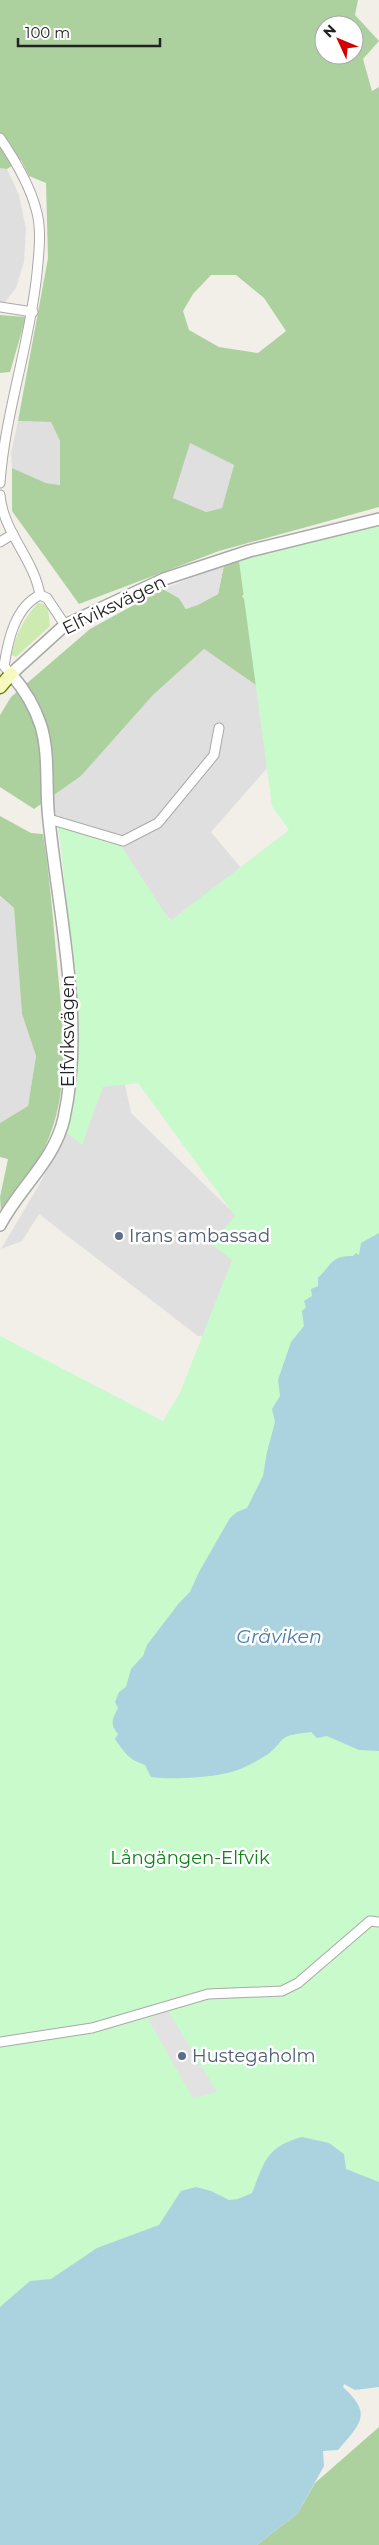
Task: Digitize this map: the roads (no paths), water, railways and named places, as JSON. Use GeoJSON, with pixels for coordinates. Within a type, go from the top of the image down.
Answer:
{"type":"FeatureCollection","features":[{"type":"Feature","properties":{"kind":"main road"},"geometry":{"type":"LineString","coordinates":[[0,686],[11,674]]}},
{"type":"Feature","properties":{"kind":"street"},"geometry":{"type":"LineString","coordinates":[[0,138],[18,164],[36,210],[39,230],[33,312],[8,427],[0,483]]}},
{"type":"Feature","properties":{"kind":"street"},"geometry":{"type":"LineString","coordinates":[[0,307],[33,312]]}},
{"type":"Feature","properties":{"kind":"street"},"geometry":{"type":"LineString","coordinates":[[0,495],[4,518],[38,582],[40,594]]}},
{"type":"Feature","properties":{"kind":"street","name":"Elfviksvägen"},"geometry":{"type":"LineString","coordinates":[[0,1225],[56,1142],[64,1120],[71,1080],[71,1030],[67,966],[49,819],[41,727],[32,704],[11,674],[65,625],[164,580],[229,557],[379,519]]}},
{"type":"Feature","properties":{"kind":"street"},"geometry":{"type":"LineString","coordinates":[[0,542],[12,534]]}},
{"type":"Feature","properties":{"kind":"street"},"geometry":{"type":"LineString","coordinates":[[40,594],[47,598],[65,625]]}},
{"type":"Feature","properties":{"kind":"street"},"geometry":{"type":"LineString","coordinates":[[11,674],[4,666],[12,630],[22,610],[32,599],[40,594]]}},
{"type":"Feature","properties":{"kind":"street"},"geometry":{"type":"LineString","coordinates":[[49,819],[124,841],[158,823],[214,755],[219,728]]}},
{"type":"Feature","properties":{"kind":"street"},"geometry":{"type":"LineString","coordinates":[[0,2042],[92,2028],[208,1994],[282,1991],[298,1983],[370,1921],[379,1922]]}},
{"type":"Feature","properties":{"kind":"water","name":"Gråviken"},"geometry":{"type":"Polygon","coordinates":[[[379,1233],[379,1751],[359,1750],[327,1736],[317,1738],[311,1732],[288,1736],[268,1754],[236,1771],[198,1777],[151,1777],[145,1765],[127,1755],[115,1739],[118,1734],[113,1721],[118,1708],[115,1702],[119,1692],[126,1687],[131,1669],[143,1656],[147,1645],[179,1603],[190,1592],[199,1572],[230,1518],[237,1512],[247,1508],[263,1476],[275,1422],[272,1409],[280,1396],[278,1380],[291,1342],[304,1326],[302,1311],[306,1307],[304,1301],[312,1296],[311,1289],[318,1286],[318,1278],[333,1261],[340,1257],[353,1256],[356,1253],[359,1255],[361,1243],[379,1233]]]}},
{"type":"Feature","properties":{"kind":"water"},"geometry":{"type":"Polygon","coordinates":[[[302,2137],[329,2143],[344,2154],[346,2169],[379,2182],[379,2387],[355,2390],[344,2384],[343,2387],[358,2404],[360,2418],[358,2425],[338,2450],[323,2451],[324,2466],[298,2513],[257,2545],[0,2545],[0,2307],[30,2281],[51,2279],[97,2248],[159,2225],[181,2191],[196,2187],[211,2191],[229,2200],[238,2199],[252,2193],[268,2157],[281,2145],[302,2137]]]}},
{"type":"Feature","properties":{"kind":"place","name":"Irans ambassad"},"geometry":{"type":"Point","coordinates":[119,1236]}},
{"type":"Feature","properties":{"kind":"place","name":"Hustegaholm"},"geometry":{"type":"Point","coordinates":[182,2056]}},
{"type":"Feature","properties":{"kind":"park label","name":"Långängen-Elfvik"},"geometry":{"type":"Point","coordinates":[190,1858]}}]}
